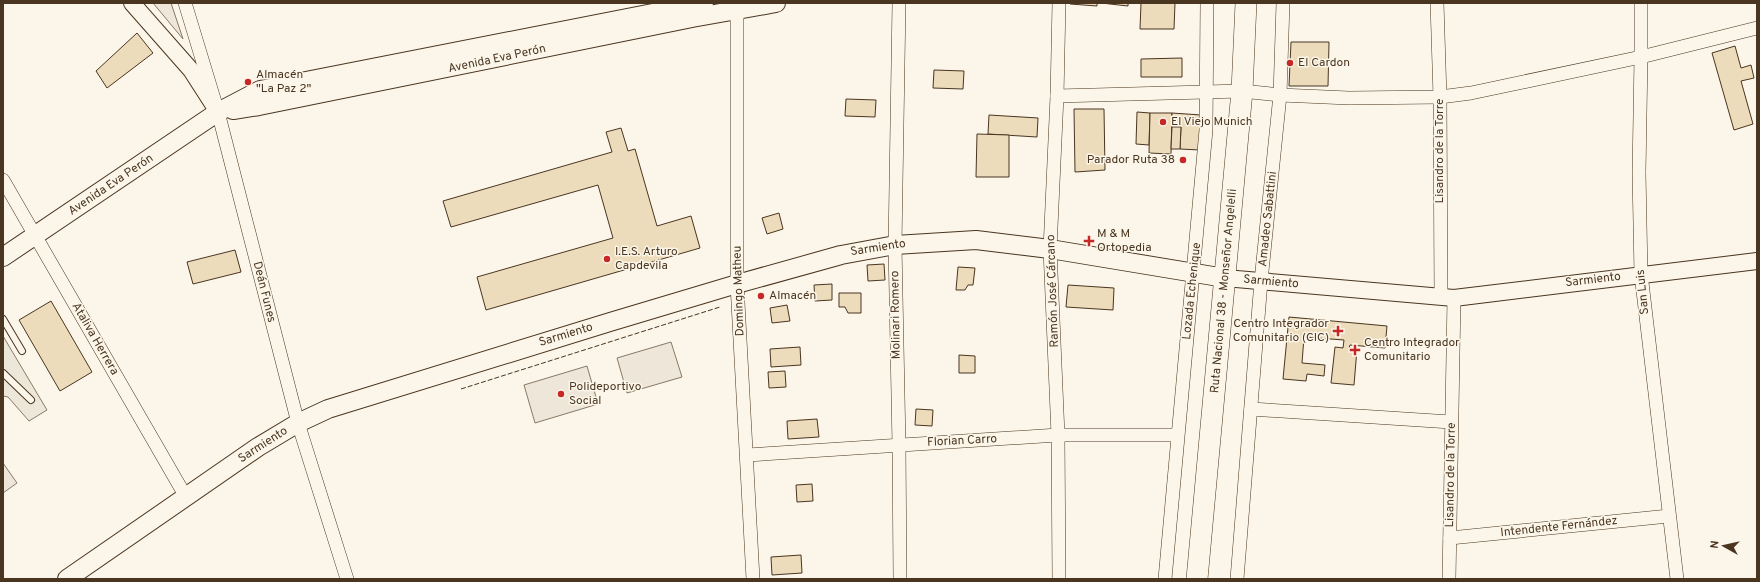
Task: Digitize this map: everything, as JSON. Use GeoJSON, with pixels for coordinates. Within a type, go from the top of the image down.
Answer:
{"type":"FeatureCollection","features":[{"type":"Feature","properties":{"kind":"highway","name":"Ruta Nacional 38 - Monseñor Angelelli"},"geometry":{"type":"LineString","coordinates":[[1197,579],[1242,91],[1246,3]]}},
{"type":"Feature","properties":{"kind":"main road","name":"Avenida Eva Perón"},"geometry":{"type":"LineString","coordinates":[[3,257],[218,112],[260,90],[704,3]]}},
{"type":"Feature","properties":{"kind":"main road","name":"Avenida Eva Perón"},"geometry":{"type":"LineString","coordinates":[[218,112],[259,106],[692,18],[737,7],[776,3]]}},
{"type":"Feature","properties":{"kind":"main road","name":"Sarmiento"},"geometry":{"type":"LineString","coordinates":[[67,579],[258,447],[298,423],[328,409],[737,284],[841,254],[894,244],[976,240],[1050,249],[1225,278]]}},
{"type":"Feature","properties":{"kind":"street"},"geometry":{"type":"LineString","coordinates":[[132,3],[191,70],[218,112]]}},
{"type":"Feature","properties":{"kind":"street","name":"Deán Funes"},"geometry":{"type":"LineString","coordinates":[[185,3],[218,112],[298,423],[348,579]]}},
{"type":"Feature","properties":{"kind":"street","name":"Molinari Romero"},"geometry":{"type":"LineString","coordinates":[[899,3],[894,244],[899,444],[900,579]]}},
{"type":"Feature","properties":{"kind":"street","name":"Ramón José Cárcano"},"geometry":{"type":"LineString","coordinates":[[1059,3],[1057,96],[1050,249],[1058,435],[1059,579]]}},
{"type":"Feature","properties":{"kind":"street","name":"Lozada Echenique"},"geometry":{"type":"LineString","coordinates":[[1165,579],[1206,130],[1207,3]]}},
{"type":"Feature","properties":{"kind":"street","name":"Amadeo Sabattini"},"geometry":{"type":"LineString","coordinates":[[1237,579],[1261,281],[1280,95],[1282,3]]}},
{"type":"Feature","properties":{"kind":"street","name":"Lisandro de la Torre"},"geometry":{"type":"LineString","coordinates":[[1437,3],[1451,422],[1449,579]]}},
{"type":"Feature","properties":{"kind":"street","name":"San Luis"},"geometry":{"type":"LineString","coordinates":[[1641,3],[1639,173],[1641,274],[1677,579]]}},
{"type":"Feature","properties":{"kind":"street","name":"Domingo Matheu"},"geometry":{"type":"LineString","coordinates":[[737,7],[737,284],[753,579]]}},
{"type":"Feature","properties":{"kind":"street"},"geometry":{"type":"LineString","coordinates":[[1057,96],[1242,91],[1280,95],[1349,98],[1440,97],[1471,93],[1641,57],[1757,28]]}},
{"type":"Feature","properties":{"kind":"street","name":"Ataliva Herrera"},"geometry":{"type":"LineString","coordinates":[[3,180],[186,497]]}},
{"type":"Feature","properties":{"kind":"street","name":"Sarmiento"},"geometry":{"type":"LineString","coordinates":[[1225,278],[1447,298],[1757,261]]}},
{"type":"Feature","properties":{"kind":"street"},"geometry":{"type":"LineString","coordinates":[[1251,408],[1451,422]]}},
{"type":"Feature","properties":{"kind":"street","name":"Florian Carro"},"geometry":{"type":"LineString","coordinates":[[747,455],[899,444],[1058,435],[1177,435]]}},
{"type":"Feature","properties":{"kind":"street","name":"Intendente Fernández"},"geometry":{"type":"LineString","coordinates":[[1450,538],[1669,516]]}},
{"type":"Feature","properties":{"kind":"lane"},"geometry":{"type":"LineString","coordinates":[[3,319],[22,351]]}},
{"type":"Feature","properties":{"kind":"lane"},"geometry":{"type":"LineString","coordinates":[[3,373],[31,400]]}},
{"type":"Feature","properties":{"kind":"shaded area"},"geometry":{"type":"Polygon","coordinates":[[[153,3],[171,3],[183,39],[153,3]]]}},
{"type":"Feature","properties":{"kind":"shaded area"},"geometry":{"type":"Polygon","coordinates":[[[3,336],[47,410],[29,421],[8,397],[3,396],[3,336]]]}},
{"type":"Feature","properties":{"kind":"shaded area"},"geometry":{"type":"Polygon","coordinates":[[[671,342],[682,377],[627,393],[617,358],[671,342]]]}},
{"type":"Feature","properties":{"kind":"shaded area","name":"Polideportivo Social"},"geometry":{"type":"Polygon","coordinates":[[[587,366],[598,404],[535,423],[524,385],[587,366]]]}},
{"type":"Feature","properties":{"kind":"shaded area"},"geometry":{"type":"Polygon","coordinates":[[[3,463],[17,483],[3,493],[3,463]]]}},
{"type":"Feature","properties":{"kind":"building"},"geometry":{"type":"Polygon","coordinates":[[[1097,3],[1097,6],[1070,4],[1097,3]]]}},
{"type":"Feature","properties":{"kind":"building"},"geometry":{"type":"Polygon","coordinates":[[[1101,3],[1128,3],[1128,6],[1101,3]]]}},
{"type":"Feature","properties":{"kind":"building"},"geometry":{"type":"Polygon","coordinates":[[[1141,3],[1175,3],[1174,29],[1140,29],[1141,3]]]}},
{"type":"Feature","properties":{"kind":"building"},"geometry":{"type":"Polygon","coordinates":[[[137,33],[153,53],[107,88],[96,71],[137,33]]]}},
{"type":"Feature","properties":{"kind":"building"},"geometry":{"type":"Polygon","coordinates":[[[1291,42],[1329,42],[1328,86],[1289,86],[1291,42]]]}},
{"type":"Feature","properties":{"kind":"building"},"geometry":{"type":"Polygon","coordinates":[[[1735,46],[1741,68],[1751,65],[1754,78],[1741,81],[1753,124],[1734,130],[1712,53],[1735,46]]]}},
{"type":"Feature","properties":{"kind":"building"},"geometry":{"type":"Polygon","coordinates":[[[1182,58],[1182,77],[1141,77],[1141,59],[1182,58]]]}},
{"type":"Feature","properties":{"kind":"building"},"geometry":{"type":"Polygon","coordinates":[[[934,70],[964,71],[963,89],[933,88],[934,70]]]}},
{"type":"Feature","properties":{"kind":"building"},"geometry":{"type":"Polygon","coordinates":[[[846,99],[876,100],[875,117],[845,116],[846,99]]]}},
{"type":"Feature","properties":{"kind":"building"},"geometry":{"type":"Polygon","coordinates":[[[1074,109],[1104,109],[1105,170],[1075,172],[1074,109]]]}},
{"type":"Feature","properties":{"kind":"building"},"geometry":{"type":"Polygon","coordinates":[[[1137,112],[1150,113],[1149,145],[1136,144],[1137,112]]]}},
{"type":"Feature","properties":{"kind":"building"},"geometry":{"type":"Polygon","coordinates":[[[1150,113],[1172,113],[1171,154],[1149,153],[1150,113]]]}},
{"type":"Feature","properties":{"kind":"building"},"geometry":{"type":"Polygon","coordinates":[[[1172,113],[1201,115],[1200,150],[1180,149],[1181,127],[1172,127],[1172,113]]]}},
{"type":"Feature","properties":{"kind":"building"},"geometry":{"type":"Polygon","coordinates":[[[989,115],[1038,118],[1037,137],[988,134],[989,115]]]}},
{"type":"Feature","properties":{"kind":"building"},"geometry":{"type":"Polygon","coordinates":[[[1172,127],[1181,127],[1180,149],[1171,149],[1172,127]]]}},
{"type":"Feature","properties":{"kind":"building"},"geometry":{"type":"Polygon","coordinates":[[[621,128],[628,151],[635,149],[657,226],[691,216],[700,248],[486,310],[477,277],[613,238],[598,185],[451,227],[443,201],[612,152],[606,132],[621,128]]]}},
{"type":"Feature","properties":{"kind":"building"},"geometry":{"type":"Polygon","coordinates":[[[977,134],[1009,135],[1009,177],[976,177],[977,134]]]}},
{"type":"Feature","properties":{"kind":"building"},"geometry":{"type":"Polygon","coordinates":[[[779,213],[783,229],[767,234],[762,218],[779,213]]]}},
{"type":"Feature","properties":{"kind":"building"},"geometry":{"type":"Polygon","coordinates":[[[235,250],[241,272],[193,284],[187,262],[235,250]]]}},
{"type":"Feature","properties":{"kind":"building"},"geometry":{"type":"Polygon","coordinates":[[[884,264],[885,280],[868,281],[867,265],[884,264]]]}},
{"type":"Feature","properties":{"kind":"building"},"geometry":{"type":"Polygon","coordinates":[[[958,267],[975,268],[973,285],[968,285],[965,290],[956,290],[958,267]]]}},
{"type":"Feature","properties":{"kind":"building"},"geometry":{"type":"Polygon","coordinates":[[[832,284],[832,300],[815,301],[814,285],[832,284]]]}},
{"type":"Feature","properties":{"kind":"building"},"geometry":{"type":"Polygon","coordinates":[[[1068,285],[1114,288],[1113,310],[1066,307],[1068,285]]]}},
{"type":"Feature","properties":{"kind":"building"},"geometry":{"type":"Polygon","coordinates":[[[839,293],[861,293],[861,313],[848,313],[845,307],[839,307],[839,293]]]}},
{"type":"Feature","properties":{"kind":"building"},"geometry":{"type":"Polygon","coordinates":[[[51,301],[92,372],[60,391],[19,320],[51,301]]]}},
{"type":"Feature","properties":{"kind":"building"},"geometry":{"type":"Polygon","coordinates":[[[787,305],[790,321],[772,323],[770,308],[787,305]]]}},
{"type":"Feature","properties":{"kind":"building"},"geometry":{"type":"Polygon","coordinates":[[[1289,317],[1387,326],[1385,348],[1350,345],[1349,348],[1357,349],[1354,385],[1331,383],[1335,347],[1343,348],[1344,340],[1304,337],[1302,363],[1325,365],[1324,376],[1307,374],[1306,381],[1283,379],[1289,317]]]}},
{"type":"Feature","properties":{"kind":"building"},"geometry":{"type":"Polygon","coordinates":[[[800,347],[801,365],[771,367],[770,349],[800,347]]]}},
{"type":"Feature","properties":{"kind":"building"},"geometry":{"type":"Polygon","coordinates":[[[959,355],[975,356],[975,373],[959,373],[959,355]]]}},
{"type":"Feature","properties":{"kind":"building"},"geometry":{"type":"Polygon","coordinates":[[[785,371],[786,387],[769,388],[768,372],[785,371]]]}},
{"type":"Feature","properties":{"kind":"building"},"geometry":{"type":"Polygon","coordinates":[[[916,409],[933,410],[932,426],[915,425],[916,409]]]}},
{"type":"Feature","properties":{"kind":"building"},"geometry":{"type":"Polygon","coordinates":[[[817,419],[819,437],[788,439],[787,421],[817,419]]]}},
{"type":"Feature","properties":{"kind":"building"},"geometry":{"type":"Polygon","coordinates":[[[812,484],[813,501],[797,502],[796,485],[812,484]]]}},
{"type":"Feature","properties":{"kind":"building"},"geometry":{"type":"Polygon","coordinates":[[[801,555],[802,573],[772,575],[771,557],[801,555]]]}},
{"type":"Feature","properties":{"kind":"fence"},"geometry":{"type":"LineString","coordinates":[[461,389],[720,307]]}},
{"type":"Feature","properties":{"kind":"place","name":"El Cardon"},"geometry":{"type":"Point","coordinates":[1290,63]}},
{"type":"Feature","properties":{"kind":"place","name":"Almacén \"La Paz 2\""},"geometry":{"type":"Point","coordinates":[248,82]}},
{"type":"Feature","properties":{"kind":"place","name":"El Viejo Munich"},"geometry":{"type":"Point","coordinates":[1163,122]}},
{"type":"Feature","properties":{"kind":"place","name":"Parador Ruta 38"},"geometry":{"type":"Point","coordinates":[1183,160]}},
{"type":"Feature","properties":{"kind":"place","name":"M & M Ortopedia"},"geometry":{"type":"Point","coordinates":[1089,241]}},
{"type":"Feature","properties":{"kind":"place","name":"I.E.S. Arturo Capdevila"},"geometry":{"type":"Point","coordinates":[607,259]}},
{"type":"Feature","properties":{"kind":"place","name":"Almacén"},"geometry":{"type":"Point","coordinates":[761,296]}},
{"type":"Feature","properties":{"kind":"place","name":"Centro Integrador Comunitario (CIC)"},"geometry":{"type":"Point","coordinates":[1338,331]}},
{"type":"Feature","properties":{"kind":"place","name":"Centro Integrador Comunitario"},"geometry":{"type":"Point","coordinates":[1355,350]}},
{"type":"Feature","properties":{"kind":"place","name":"Polideportivo Social"},"geometry":{"type":"Point","coordinates":[561,394]}}]}
